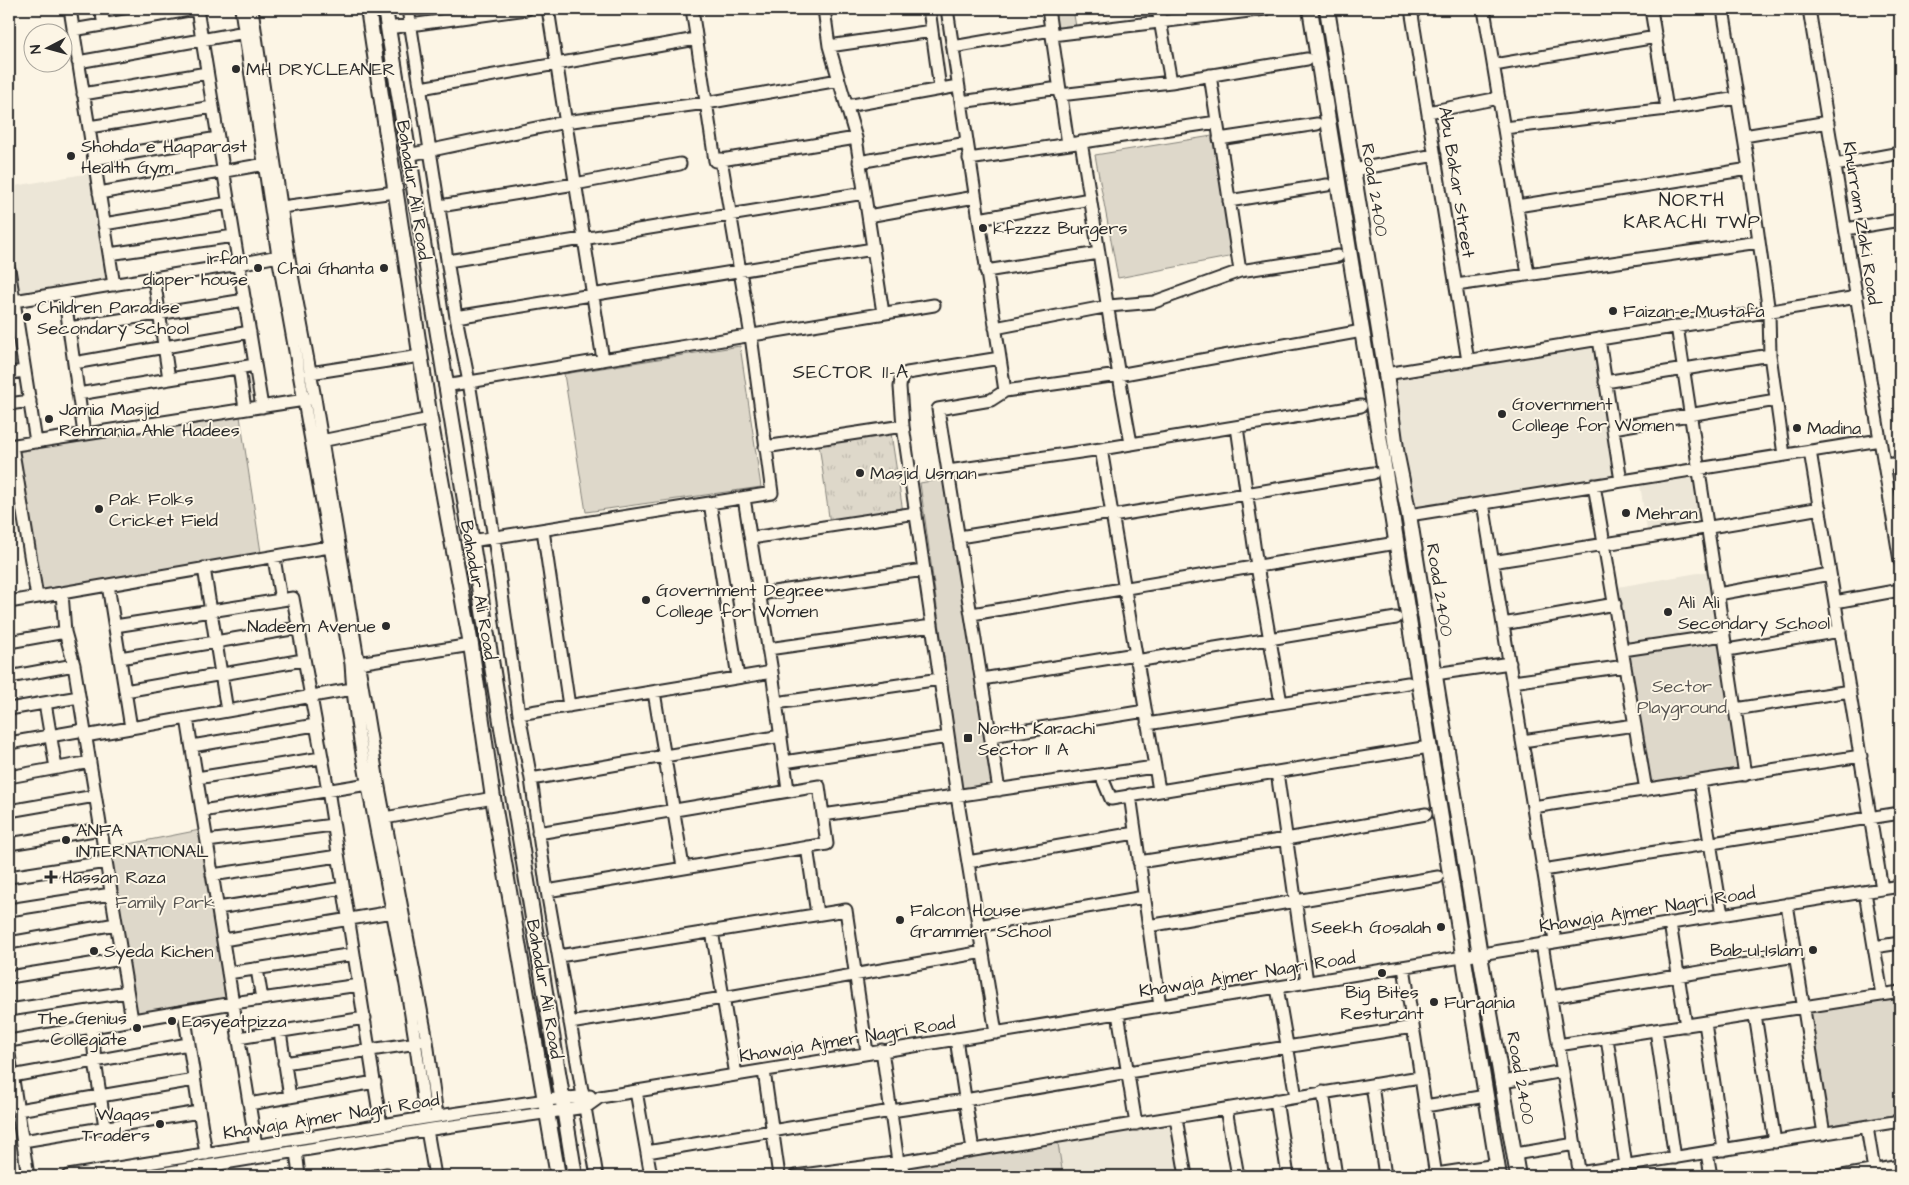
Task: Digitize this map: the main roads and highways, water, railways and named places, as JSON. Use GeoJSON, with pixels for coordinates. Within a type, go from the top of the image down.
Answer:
{"type":"FeatureCollection","features":[{"type":"Feature","properties":{"kind":"main road","name":"Bahadur Ali Road"},"geometry":{"type":"LineString","coordinates":[[368,9],[430,419],[471,645],[493,798],[558,1176]]}},
{"type":"Feature","properties":{"kind":"main road","name":"Bahadur Ali Road"},"geometry":{"type":"LineString","coordinates":[[385,9],[575,1176]]}},
{"type":"Feature","properties":{"kind":"main road","name":"Road 2400"},"geometry":{"type":"LineString","coordinates":[[1310,9],[1498,1171]]}},
{"type":"Feature","properties":{"kind":"main road","name":"Road 2400"},"geometry":{"type":"LineString","coordinates":[[1327,9],[1386,374],[1397,456],[1409,515],[1480,955],[1518,1176]]}},
{"type":"Feature","properties":{"kind":"main road"},"geometry":{"type":"LineString","coordinates":[[436,452],[456,449]]}},
{"type":"Feature","properties":{"kind":"main road"},"geometry":{"type":"LineString","coordinates":[[1382,459],[1397,456]]}},
{"type":"Feature","properties":{"kind":"place","name":"MH DRYCLEANER"},"geometry":{"type":"Point","coordinates":[236,69]}},
{"type":"Feature","properties":{"kind":"place","name":"Shohda e Haqparast Health Gym"},"geometry":{"type":"Point","coordinates":[71,156]}},
{"type":"Feature","properties":{"kind":"place","name":"kfzzzz Burgers"},"geometry":{"type":"Point","coordinates":[983,228]}},
{"type":"Feature","properties":{"kind":"place","name":"irfan diaper house"},"geometry":{"type":"Point","coordinates":[258,268]}},
{"type":"Feature","properties":{"kind":"place","name":"Chai Ghanta"},"geometry":{"type":"Point","coordinates":[384,268]}},
{"type":"Feature","properties":{"kind":"place","name":"Faizan-e-Mustafa"},"geometry":{"type":"Point","coordinates":[1613,311]}},
{"type":"Feature","properties":{"kind":"place","name":"Children Paradise Secondary School"},"geometry":{"type":"Point","coordinates":[27,317]}},
{"type":"Feature","properties":{"kind":"place","name":"Government College for Women"},"geometry":{"type":"Point","coordinates":[1502,414]}},
{"type":"Feature","properties":{"kind":"place","name":"Jamia Masjid Rehmania Ahle Hadees"},"geometry":{"type":"Point","coordinates":[49,419]}},
{"type":"Feature","properties":{"kind":"place","name":"Madina"},"geometry":{"type":"Point","coordinates":[1797,428]}},
{"type":"Feature","properties":{"kind":"place","name":"Masjid Usman"},"geometry":{"type":"Point","coordinates":[860,473]}},
{"type":"Feature","properties":{"kind":"place","name":"Pak Folks Cricket Field"},"geometry":{"type":"Point","coordinates":[99,509]}},
{"type":"Feature","properties":{"kind":"place","name":"Mehran"},"geometry":{"type":"Point","coordinates":[1626,513]}},
{"type":"Feature","properties":{"kind":"place","name":"Government Degree College for Women"},"geometry":{"type":"Point","coordinates":[646,600]}},
{"type":"Feature","properties":{"kind":"place","name":"Ali Ali Secondary School"},"geometry":{"type":"Point","coordinates":[1668,612]}},
{"type":"Feature","properties":{"kind":"place","name":"Nadeem Avenue"},"geometry":{"type":"Point","coordinates":[386,626]}},
{"type":"Feature","properties":{"kind":"place","name":"North Karachi Sector 11 A"},"geometry":{"type":"Point","coordinates":[968,738]}},
{"type":"Feature","properties":{"kind":"place","name":"ANFA INTERNATIONAL"},"geometry":{"type":"Point","coordinates":[66,840]}},
{"type":"Feature","properties":{"kind":"place","name":"Hassan Raza"},"geometry":{"type":"Point","coordinates":[51,877]}},
{"type":"Feature","properties":{"kind":"place","name":"Falcon House Grammer School"},"geometry":{"type":"Point","coordinates":[900,920]}},
{"type":"Feature","properties":{"kind":"place","name":"Seekh Gosalah"},"geometry":{"type":"Point","coordinates":[1441,927]}},
{"type":"Feature","properties":{"kind":"place","name":"Bab-ul-Islam"},"geometry":{"type":"Point","coordinates":[1813,950]}},
{"type":"Feature","properties":{"kind":"place","name":"Syeda Kichen"},"geometry":{"type":"Point","coordinates":[94,951]}},
{"type":"Feature","properties":{"kind":"place","name":"Big Bites Resturant"},"geometry":{"type":"Point","coordinates":[1382,973]}},
{"type":"Feature","properties":{"kind":"place","name":"Furqania"},"geometry":{"type":"Point","coordinates":[1434,1002]}},
{"type":"Feature","properties":{"kind":"place","name":"Easyeatpizza"},"geometry":{"type":"Point","coordinates":[172,1021]}},
{"type":"Feature","properties":{"kind":"place","name":"The Genius Collegiate"},"geometry":{"type":"Point","coordinates":[137,1028]}},
{"type":"Feature","properties":{"kind":"place","name":"Waqas Traders"},"geometry":{"type":"Point","coordinates":[160,1124]}},
{"type":"Feature","properties":{"kind":"district","name":"NORTH KARACHI TWP"},"geometry":{"type":"Point","coordinates":[1692,210]}},
{"type":"Feature","properties":{"kind":"district","name":"SECTOR 11-A"},"geometry":{"type":"Point","coordinates":[851,371]}},
{"type":"Feature","properties":{"kind":"park label","name":"Sector Playground"},"geometry":{"type":"Point","coordinates":[1682,696]}},
{"type":"Feature","properties":{"kind":"park label","name":"Family Park"},"geometry":{"type":"Point","coordinates":[165,902]}}]}
